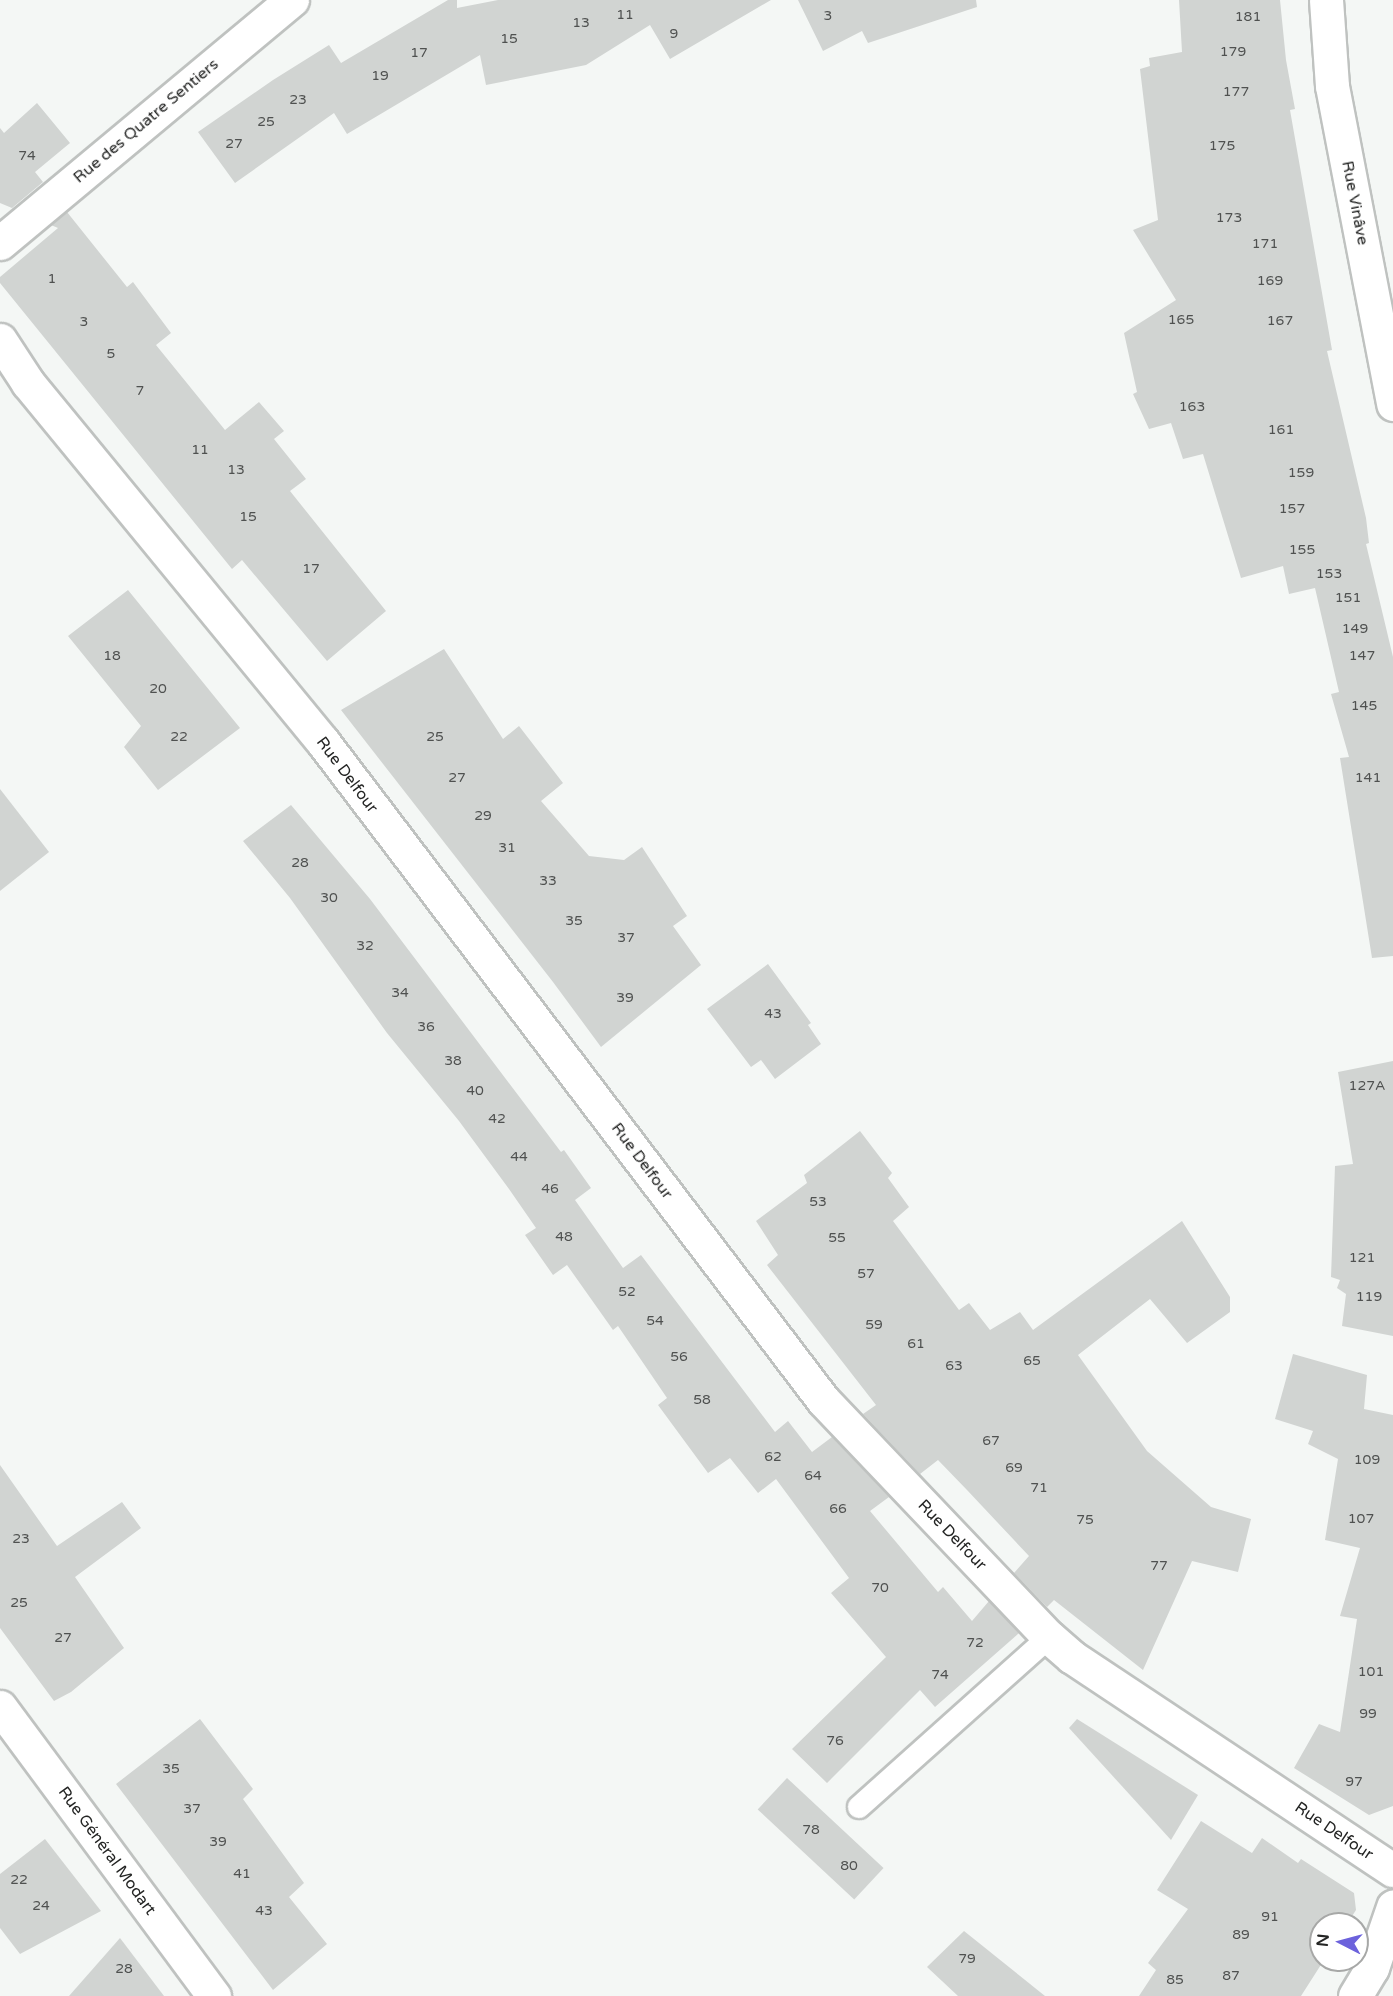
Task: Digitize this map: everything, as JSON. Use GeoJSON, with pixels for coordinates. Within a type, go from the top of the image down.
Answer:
{"type":"FeatureCollection","features":[{"type":"Feature","properties":{"kind":"street","name":"Rue des Quatre Sentiers"},"geometry":{"type":"LineString","coordinates":[[0,243],[292,0]]}},
{"type":"Feature","properties":{"kind":"street","name":"Rue Vinâve"},"geometry":{"type":"LineString","coordinates":[[1326,0],[1332,86],[1393,404]]}},
{"type":"Feature","properties":{"kind":"street","name":"Rue Delfour"},"geometry":{"type":"LineString","coordinates":[[0,340],[28,383],[323,742],[823,1400],[1050,1637],[1072,1657],[1393,1870]]}},
{"type":"Feature","properties":{"kind":"street","name":"Rue Général Modart"},"geometry":{"type":"LineString","coordinates":[[0,1707],[214,1996]]}},
{"type":"Feature","properties":{"kind":"street"},"geometry":{"type":"LineString","coordinates":[[1355,1996],[1372,1968],[1393,1907]]}},
{"type":"Feature","properties":{"kind":"lane"},"geometry":{"type":"LineString","coordinates":[[858,1807],[1050,1637]]}},
{"type":"Feature","properties":{"kind":"building"},"geometry":{"type":"Polygon","coordinates":[[[448,0],[457,0],[457,8],[498,0],[771,0],[670,59],[650,25],[586,65],[486,85],[480,55],[347,134],[334,113],[235,183],[198,132],[273,80],[329,45],[341,63],[448,0]]]}},
{"type":"Feature","properties":{"kind":"building"},"geometry":{"type":"Polygon","coordinates":[[[798,0],[976,0],[977,7],[868,43],[862,31],[823,51],[798,0]]]}},
{"type":"Feature","properties":{"kind":"building"},"geometry":{"type":"Polygon","coordinates":[[[1179,0],[1280,0],[1286,60],[1295,109],[1290,110],[1332,350],[1327,351],[1366,518],[1369,543],[1366,544],[1393,657],[1393,956],[1372,958],[1340,758],[1349,757],[1331,694],[1339,692],[1315,588],[1289,594],[1283,566],[1241,578],[1203,454],[1183,459],[1171,423],[1149,429],[1133,394],[1137,392],[1124,333],[1176,300],[1133,230],[1158,220],[1140,69],[1150,66],[1149,58],[1182,52],[1179,0]]]}},
{"type":"Feature","properties":{"kind":"building"},"geometry":{"type":"Polygon","coordinates":[[[37,103],[70,143],[35,172],[43,182],[12,208],[0,203],[0,128],[4,133],[37,103]]]}},
{"type":"Feature","properties":{"kind":"building"},"geometry":{"type":"Polygon","coordinates":[[[67,212],[127,287],[133,282],[171,333],[156,345],[225,430],[259,402],[284,431],[274,439],[306,479],[290,491],[386,611],[327,661],[242,560],[232,569],[0,283],[0,277],[58,228],[51,225],[67,212]]]}},
{"type":"Feature","properties":{"kind":"building"},"geometry":{"type":"Polygon","coordinates":[[[128,590],[240,728],[158,790],[124,747],[141,726],[68,636],[128,590]]]}},
{"type":"Feature","properties":{"kind":"building"},"geometry":{"type":"Polygon","coordinates":[[[444,649],[503,739],[519,726],[563,783],[541,801],[589,856],[624,860],[642,847],[687,916],[673,926],[701,965],[601,1047],[341,710],[444,649]]]}},
{"type":"Feature","properties":{"kind":"building"},"geometry":{"type":"Polygon","coordinates":[[[0,789],[49,852],[0,891],[0,789]]]}},
{"type":"Feature","properties":{"kind":"building"},"geometry":{"type":"Polygon","coordinates":[[[291,805],[370,899],[561,1152],[564,1150],[591,1188],[575,1200],[623,1268],[641,1255],[775,1432],[788,1421],[812,1452],[832,1437],[889,1497],[870,1511],[938,1592],[943,1587],[972,1621],[989,1601],[1019,1633],[935,1707],[920,1690],[827,1783],[792,1749],[886,1657],[831,1593],[849,1578],[776,1479],[758,1493],[730,1458],[708,1473],[658,1405],[667,1398],[618,1326],[613,1330],[567,1265],[553,1275],[525,1235],[536,1228],[509,1189],[459,1121],[387,1033],[290,898],[243,841],[291,805]]]}},
{"type":"Feature","properties":{"kind":"building"},"geometry":{"type":"Polygon","coordinates":[[[768,964],[811,1023],[808,1025],[821,1044],[775,1079],[761,1060],[751,1067],[707,1009],[768,964]]]}},
{"type":"Feature","properties":{"kind":"building"},"geometry":{"type":"Polygon","coordinates":[[[1393,1061],[1393,1336],[1342,1326],[1346,1294],[1337,1288],[1340,1280],[1331,1277],[1335,1166],[1353,1164],[1338,1072],[1393,1061]]]}},
{"type":"Feature","properties":{"kind":"building"},"geometry":{"type":"Polygon","coordinates":[[[860,1131],[892,1173],[888,1178],[909,1207],[893,1221],[959,1310],[969,1303],[990,1330],[1020,1312],[1033,1330],[1182,1221],[1230,1297],[1230,1312],[1187,1343],[1150,1299],[1078,1355],[1147,1451],[1211,1507],[1251,1519],[1238,1572],[1192,1561],[1143,1670],[1054,1600],[1047,1607],[1014,1573],[1029,1556],[967,1490],[938,1460],[920,1474],[863,1414],[876,1405],[767,1265],[778,1255],[756,1221],[807,1183],[804,1175],[860,1131]]]}},
{"type":"Feature","properties":{"kind":"building"},"geometry":{"type":"Polygon","coordinates":[[[1293,1354],[1367,1375],[1364,1409],[1393,1415],[1393,1806],[1369,1815],[1294,1768],[1319,1724],[1340,1732],[1357,1619],[1340,1616],[1360,1548],[1325,1540],[1338,1459],[1308,1444],[1313,1431],[1275,1419],[1293,1354]]]}},
{"type":"Feature","properties":{"kind":"building"},"geometry":{"type":"Polygon","coordinates":[[[0,1465],[57,1546],[122,1502],[141,1528],[75,1577],[124,1648],[71,1692],[54,1701],[0,1628],[0,1465]]]}},
{"type":"Feature","properties":{"kind":"building"},"geometry":{"type":"Polygon","coordinates":[[[200,1719],[253,1789],[243,1799],[304,1883],[289,1897],[327,1944],[273,1990],[116,1784],[200,1719]]]}},
{"type":"Feature","properties":{"kind":"building"},"geometry":{"type":"Polygon","coordinates":[[[1077,1719],[1198,1795],[1171,1840],[1069,1728],[1077,1719]]]}},
{"type":"Feature","properties":{"kind":"building"},"geometry":{"type":"Polygon","coordinates":[[[787,1778],[884,1868],[854,1899],[758,1809],[787,1778]]]}},
{"type":"Feature","properties":{"kind":"building"},"geometry":{"type":"Polygon","coordinates":[[[1201,1821],[1252,1853],[1262,1838],[1298,1863],[1301,1859],[1354,1893],[1356,1910],[1355,1912],[1309,1912],[1309,1972],[1316,1972],[1301,1996],[1139,1996],[1156,1970],[1148,1963],[1188,1909],[1157,1890],[1201,1821]]]}},
{"type":"Feature","properties":{"kind":"building"},"geometry":{"type":"Polygon","coordinates":[[[45,1839],[101,1911],[20,1954],[0,1928],[0,1874],[45,1839]]]}},
{"type":"Feature","properties":{"kind":"building"},"geometry":{"type":"Polygon","coordinates":[[[964,1931],[1045,1996],[958,1996],[927,1967],[964,1931]]]}},
{"type":"Feature","properties":{"kind":"building"},"geometry":{"type":"Polygon","coordinates":[[[120,1938],[164,1996],[69,1996],[120,1938]]]}}]}
